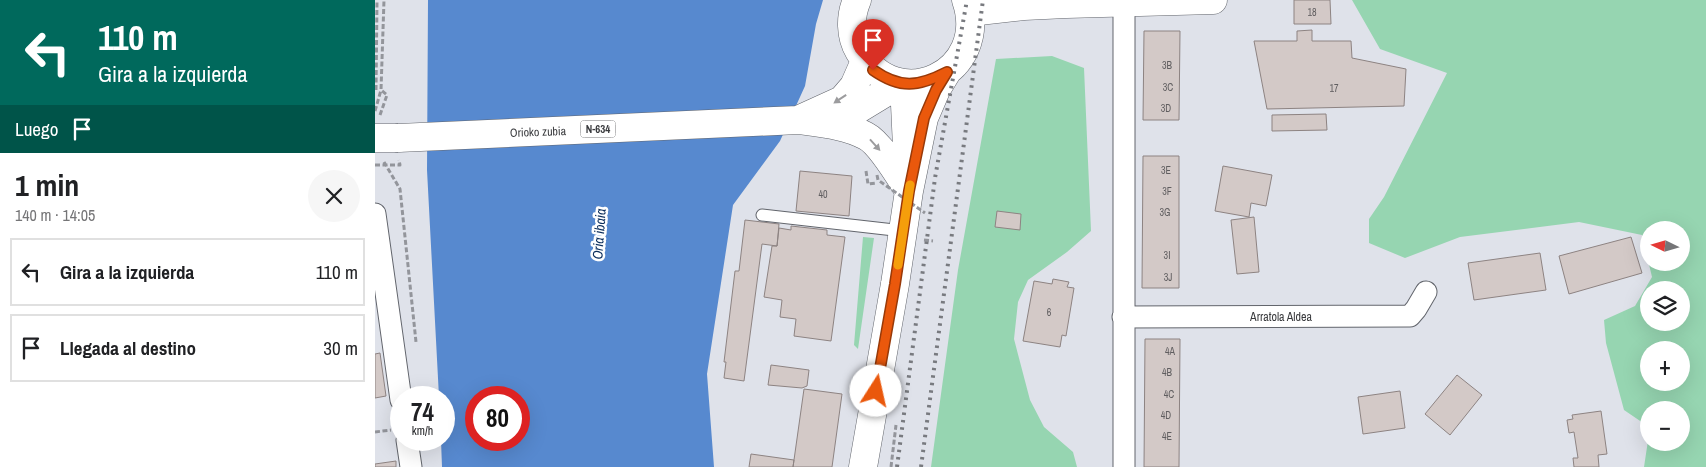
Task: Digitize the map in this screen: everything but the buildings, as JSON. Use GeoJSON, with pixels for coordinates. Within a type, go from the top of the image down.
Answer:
{"type":"FeatureCollection","features":[{"type":"Feature","properties":{"kind":"main road"},"geometry":{"type":"LineString","coordinates":[[857,0],[854,6],[852,24],[856,46],[865,61],[882,76],[900,83],[929,81],[947,72],[956,64],[967,45],[971,28],[968,6],[1213,0]]}},
{"type":"Feature","properties":{"kind":"main road","name":"N-634"},"geometry":{"type":"LineString","coordinates":[[798,120],[842,100],[855,86],[865,61]]}},
{"type":"Feature","properties":{"kind":"main road"},"geometry":{"type":"LineString","coordinates":[[863,467],[909,191],[924,118],[936,90],[947,72]]}},
{"type":"Feature","properties":{"kind":"main road"},"geometry":{"type":"LineString","coordinates":[[832,125],[900,83]]}},
{"type":"Feature","properties":{"kind":"main road"},"geometry":{"type":"LineString","coordinates":[[900,83],[907,118],[909,191]]}},
{"type":"Feature","properties":{"kind":"main road","name":"N-634"},"geometry":{"type":"LineString","coordinates":[[798,120],[832,125],[867,136],[891,162],[909,191]]}},
{"type":"Feature","properties":{"kind":"main road","name":"Orioko zubia"},"geometry":{"type":"LineString","coordinates":[[385,145],[798,120]]}},
{"type":"Feature","properties":{"kind":"street"},"geometry":{"type":"LineString","coordinates":[[1123,3],[1124,467]]}},
{"type":"Feature","properties":{"kind":"street"},"geometry":{"type":"LineString","coordinates":[[375,214],[380,284],[398,386]]}},
{"type":"Feature","properties":{"kind":"street","name":"Arratola Aldea"},"geometry":{"type":"LineString","coordinates":[[1123,317],[1410,316],[1426,292]]}},
{"type":"Feature","properties":{"kind":"street"},"geometry":{"type":"LineString","coordinates":[[409,451],[411,467]]}},
{"type":"Feature","properties":{"kind":"lane"},"geometry":{"type":"LineString","coordinates":[[761,215],[903,231]]}},
{"type":"Feature","properties":{"kind":"path"},"geometry":{"type":"LineString","coordinates":[[377,0],[375,90],[381,90]]}},
{"type":"Feature","properties":{"kind":"path"},"geometry":{"type":"LineString","coordinates":[[375,111],[381,90],[384,0]]}},
{"type":"Feature","properties":{"kind":"path"},"geometry":{"type":"LineString","coordinates":[[385,145],[400,189],[416,346]]}},
{"type":"Feature","properties":{"kind":"path"},"geometry":{"type":"LineString","coordinates":[[877,175],[878,180],[925,213]]}},
{"type":"Feature","properties":{"kind":"green space"},"geometry":{"type":"Polygon","coordinates":[[[1352,0],[1706,0],[1706,467],[1644,467],[1646,451],[1690,451],[1690,401],[1640,401],[1640,421],[1624,410],[1606,343],[1604,320],[1635,306],[1640,297],[1640,331],[1690,331],[1690,281],[1650,281],[1652,277],[1651,271],[1690,271],[1690,221],[1640,221],[1640,235],[1579,222],[1460,237],[1405,258],[1369,243],[1369,219],[1384,197],[1447,73],[1380,49],[1352,0]]]}},
{"type":"Feature","properties":{"kind":"green space"},"geometry":{"type":"Polygon","coordinates":[[[1052,56],[1084,68],[1091,231],[1067,252],[1028,280],[1018,302],[1014,339],[1030,400],[1044,427],[1073,452],[1077,467],[931,467],[958,270],[996,59],[1052,56]]]}},
{"type":"Feature","properties":{"kind":"green space"},"geometry":{"type":"Polygon","coordinates":[[[863,237],[874,238],[858,349],[854,345],[863,237]]]}},
{"type":"Feature","properties":{"kind":"water","name":"Oria ibaia"},"geometry":{"type":"Polygon","coordinates":[[[428,0],[823,0],[816,24],[805,86],[780,141],[733,205],[707,374],[714,467],[442,467],[441,451],[455,451],[455,386],[438,386],[427,170],[428,0]]]}},
{"type":"Feature","properties":{"kind":"railway"},"geometry":{"type":"LineString","coordinates":[[897,467],[935,178],[967,0]]}},
{"type":"Feature","properties":{"kind":"railway"},"geometry":{"type":"LineString","coordinates":[[921,467],[983,0]]}},
{"type":"Feature","properties":{"kind":"slow traffic"},"geometry":{"type":"LineString","coordinates":[[898,265],[910,185]]}},
{"type":"Feature","properties":{"kind":"route"},"geometry":{"type":"LineString","coordinates":[[873,70],[896,82],[911,84],[929,81],[947,72],[936,90],[924,118],[909,191],[876,391]]}}]}
